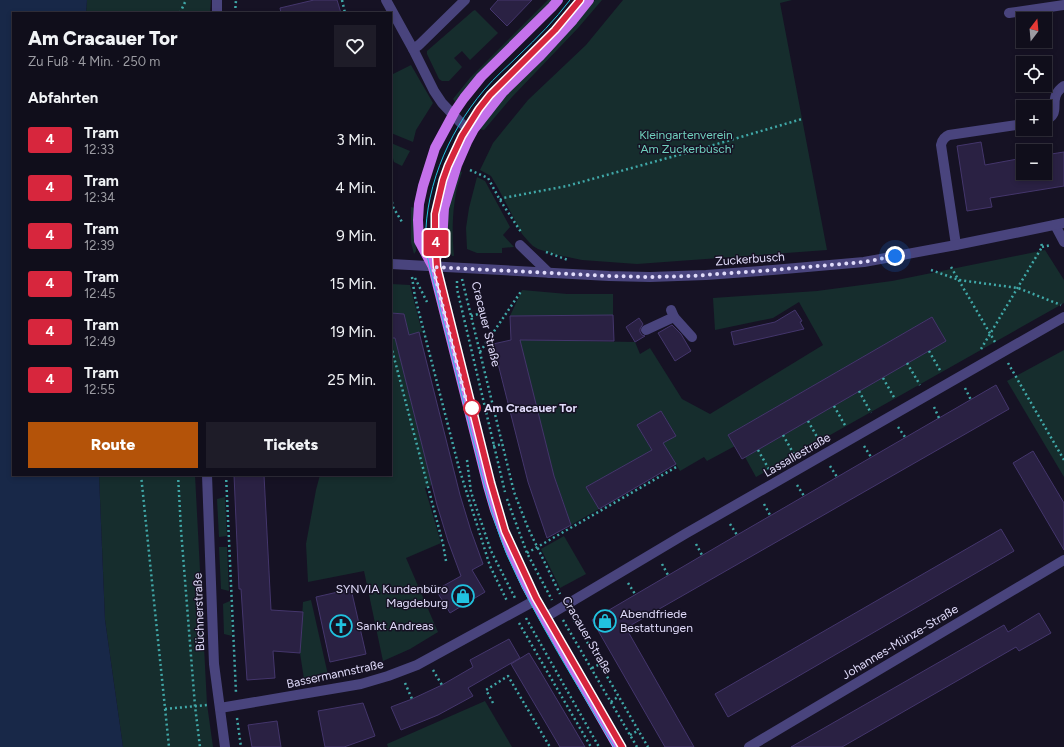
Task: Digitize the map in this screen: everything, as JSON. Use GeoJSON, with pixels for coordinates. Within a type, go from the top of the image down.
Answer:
{"type":"FeatureCollection","features":[{"type":"Feature","properties":{"kind":"main road"},"geometry":{"type":"LineString","coordinates":[[558,0],[482,77],[464,98],[453,115],[435,148],[423,186],[419,204],[419,241],[433,267],[492,498],[510,550],[534,601],[618,747]]}},
{"type":"Feature","properties":{"kind":"main road"},"geometry":{"type":"LineString","coordinates":[[433,267],[442,243],[444,208],[460,158],[472,132],[503,92],[539,57],[589,0]]}},
{"type":"Feature","properties":{"kind":"street"},"geometry":{"type":"LineString","coordinates":[[217,12],[218,0]]}},
{"type":"Feature","properties":{"kind":"street"},"geometry":{"type":"LineString","coordinates":[[386,0],[413,48],[434,91],[453,115],[472,132]]}},
{"type":"Feature","properties":{"kind":"street"},"geometry":{"type":"LineString","coordinates":[[413,48],[419,45],[465,0]]}},
{"type":"Feature","properties":{"kind":"street"},"geometry":{"type":"LineString","coordinates":[[1008,13],[1064,5]]}},
{"type":"Feature","properties":{"kind":"street"},"geometry":{"type":"LineString","coordinates":[[1052,116],[1056,108],[1055,97],[1064,86]]}},
{"type":"Feature","properties":{"kind":"street"},"geometry":{"type":"LineString","coordinates":[[956,245],[941,142],[949,135],[1016,125]]}},
{"type":"Feature","properties":{"kind":"street"},"geometry":{"type":"LineString","coordinates":[[1059,224],[1064,242]]}},
{"type":"Feature","properties":{"kind":"street","name":"Zuckerbusch"},"geometry":{"type":"LineString","coordinates":[[392,264],[609,276],[691,276],[864,262],[1059,224]]}},
{"type":"Feature","properties":{"kind":"street"},"geometry":{"type":"LineString","coordinates":[[520,245],[549,273]]}},
{"type":"Feature","properties":{"kind":"street"},"geometry":{"type":"LineString","coordinates":[[646,330],[672,313],[692,337]]}},
{"type":"Feature","properties":{"kind":"street","name":"Lassallestraße"},"geometry":{"type":"LineString","coordinates":[[544,618],[686,534],[1064,317]]}},
{"type":"Feature","properties":{"kind":"street","name":"Büchnerstraße"},"geometry":{"type":"LineString","coordinates":[[206,476],[214,664],[225,747]]}},
{"type":"Feature","properties":{"kind":"street","name":"Johannes-Münze-Straße"},"geometry":{"type":"LineString","coordinates":[[749,747],[1064,560]]}},
{"type":"Feature","properties":{"kind":"street","name":"Bassermannstraße"},"geometry":{"type":"LineString","coordinates":[[220,708],[361,684],[400,672],[417,665],[534,601]]}},
{"type":"Feature","properties":{"kind":"path"},"geometry":{"type":"LineString","coordinates":[[180,12],[186,0]]}},
{"type":"Feature","properties":{"kind":"path"},"geometry":{"type":"LineString","coordinates":[[235,12],[236,0]]}},
{"type":"Feature","properties":{"kind":"path"},"geometry":{"type":"LineString","coordinates":[[342,0],[345,12]]}},
{"type":"Feature","properties":{"kind":"path"},"geometry":{"type":"LineString","coordinates":[[500,200],[503,198],[567,186],[700,150],[802,119]]}},
{"type":"Feature","properties":{"kind":"path"},"geometry":{"type":"LineString","coordinates":[[470,170],[488,178],[522,234]]}},
{"type":"Feature","properties":{"kind":"path"},"geometry":{"type":"LineString","coordinates":[[392,202],[393,207],[402,222]]}},
{"type":"Feature","properties":{"kind":"path"},"geometry":{"type":"LineString","coordinates":[[981,349],[1042,247]]}},
{"type":"Feature","properties":{"kind":"path"},"geometry":{"type":"LineString","coordinates":[[542,250],[569,260]]}},
{"type":"Feature","properties":{"kind":"path"},"geometry":{"type":"LineString","coordinates":[[951,267],[995,341]]}},
{"type":"Feature","properties":{"kind":"path","name":"Cracauer Straße"},"geometry":{"type":"LineString","coordinates":[[459,268],[514,492],[562,608],[592,668],[638,747]]}},
{"type":"Feature","properties":{"kind":"path","name":"Cracauer Straße"},"geometry":{"type":"LineString","coordinates":[[459,268],[457,289],[506,497],[528,553],[562,608],[600,664],[648,747]]}},
{"type":"Feature","properties":{"kind":"path"},"geometry":{"type":"LineString","coordinates":[[931,270],[959,280],[1018,288],[1063,306]]}},
{"type":"Feature","properties":{"kind":"path"},"geometry":{"type":"LineString","coordinates":[[480,352],[522,290]]}},
{"type":"Feature","properties":{"kind":"path"},"geometry":{"type":"LineString","coordinates":[[471,316],[482,313]]}},
{"type":"Feature","properties":{"kind":"path"},"geometry":{"type":"LineString","coordinates":[[392,350],[443,544],[446,561]]}},
{"type":"Feature","properties":{"kind":"path"},"geometry":{"type":"LineString","coordinates":[[929,351],[941,372]]}},
{"type":"Feature","properties":{"kind":"path"},"geometry":{"type":"LineString","coordinates":[[1002,353],[1064,460]]}},
{"type":"Feature","properties":{"kind":"path"},"geometry":{"type":"LineString","coordinates":[[907,363],[920,385]]}},
{"type":"Feature","properties":{"kind":"path"},"geometry":{"type":"LineString","coordinates":[[883,378],[895,399]]}},
{"type":"Feature","properties":{"kind":"path"},"geometry":{"type":"LineString","coordinates":[[965,388],[971,400]]}},
{"type":"Feature","properties":{"kind":"path"},"geometry":{"type":"LineString","coordinates":[[859,392],[871,413]]}},
{"type":"Feature","properties":{"kind":"path"},"geometry":{"type":"LineString","coordinates":[[834,406],[846,427]]}},
{"type":"Feature","properties":{"kind":"path"},"geometry":{"type":"LineString","coordinates":[[934,406],[939,418]]}},
{"type":"Feature","properties":{"kind":"path"},"geometry":{"type":"LineString","coordinates":[[808,421],[820,442]]}},
{"type":"Feature","properties":{"kind":"path"},"geometry":{"type":"LineString","coordinates":[[898,426],[905,437]]}},
{"type":"Feature","properties":{"kind":"path"},"geometry":{"type":"LineString","coordinates":[[783,435],[795,456]]}},
{"type":"Feature","properties":{"kind":"path"},"geometry":{"type":"LineString","coordinates":[[864,446],[871,457]]}},
{"type":"Feature","properties":{"kind":"path"},"geometry":{"type":"LineString","coordinates":[[758,450],[770,471]]}},
{"type":"Feature","properties":{"kind":"path"},"geometry":{"type":"LineString","coordinates":[[528,553],[613,502],[678,466]]}},
{"type":"Feature","properties":{"kind":"path"},"geometry":{"type":"LineString","coordinates":[[830,466],[837,477]]}},
{"type":"Feature","properties":{"kind":"path"},"geometry":{"type":"LineString","coordinates":[[141,476],[169,747]]}},
{"type":"Feature","properties":{"kind":"path"},"geometry":{"type":"LineString","coordinates":[[178,476],[195,706],[200,747]]}},
{"type":"Feature","properties":{"kind":"path"},"geometry":{"type":"LineString","coordinates":[[226,476],[236,706],[241,747]]}},
{"type":"Feature","properties":{"kind":"path"},"geometry":{"type":"LineString","coordinates":[[797,485],[804,496]]}},
{"type":"Feature","properties":{"kind":"path"},"geometry":{"type":"LineString","coordinates":[[764,504],[770,515]]}},
{"type":"Feature","properties":{"kind":"path"},"geometry":{"type":"LineString","coordinates":[[730,524],[737,535]]}},
{"type":"Feature","properties":{"kind":"path"},"geometry":{"type":"LineString","coordinates":[[696,544],[702,555]]}},
{"type":"Feature","properties":{"kind":"path"},"geometry":{"type":"LineString","coordinates":[[662,564],[668,575]]}},
{"type":"Feature","properties":{"kind":"path"},"geometry":{"type":"LineString","coordinates":[[628,583],[635,594]]}},
{"type":"Feature","properties":{"kind":"path"},"geometry":{"type":"LineString","coordinates":[[592,668],[600,664]]}},
{"type":"Feature","properties":{"kind":"path"},"geometry":{"type":"LineString","coordinates":[[400,672],[412,699]]}},
{"type":"Feature","properties":{"kind":"path"},"geometry":{"type":"LineString","coordinates":[[493,702],[486,690],[508,676],[550,747]]}},
{"type":"Feature","properties":{"kind":"path"},"geometry":{"type":"LineString","coordinates":[[611,702],[619,696]]}},
{"type":"Feature","properties":{"kind":"path"},"geometry":{"type":"LineString","coordinates":[[165,709],[195,706]]}},
{"type":"Feature","properties":{"kind":"path"},"geometry":{"type":"LineString","coordinates":[[630,735],[639,730]]}},
{"type":"Feature","properties":{"kind":"green space"},"geometry":{"type":"Polygon","coordinates":[[[87,0],[211,0],[210,12],[86,12],[87,0]]]}},
{"type":"Feature","properties":{"kind":"green space"},"geometry":{"type":"Polygon","coordinates":[[[548,0],[553,0],[456,103],[453,99],[470,78],[548,0]]]}},
{"type":"Feature","properties":{"kind":"green space"},"geometry":{"type":"Polygon","coordinates":[[[595,0],[602,0],[578,28],[512,97],[484,130],[479,129],[506,94],[575,24],[595,0]]]}},
{"type":"Feature","properties":{"kind":"green space","name":"Kleingartenverein 'Am Zuckerbusch'"},"geometry":{"type":"Polygon","coordinates":[[[623,0],[792,0],[780,3],[827,250],[637,264],[582,260],[553,254],[533,246],[522,234],[491,176],[480,170],[493,143],[528,100],[586,45],[623,0]]]}},
{"type":"Feature","properties":{"kind":"green space"},"geometry":{"type":"Polygon","coordinates":[[[475,10],[498,33],[470,60],[462,51],[454,58],[462,67],[449,81],[442,81],[439,79],[427,51],[475,10]]]}},
{"type":"Feature","properties":{"kind":"green space"},"geometry":{"type":"Polygon","coordinates":[[[411,65],[433,103],[416,130],[413,142],[392,133],[392,74],[411,65]]]}},
{"type":"Feature","properties":{"kind":"green space"},"geometry":{"type":"Polygon","coordinates":[[[392,143],[410,151],[402,166],[394,162],[392,155],[392,143]]]}},
{"type":"Feature","properties":{"kind":"green space"},"geometry":{"type":"Polygon","coordinates":[[[458,171],[462,172],[456,190],[453,232],[454,256],[452,256],[449,246],[448,224],[450,202],[458,171]]]}},
{"type":"Feature","properties":{"kind":"green space"},"geometry":{"type":"Polygon","coordinates":[[[477,177],[485,181],[510,227],[503,235],[514,247],[502,248],[502,253],[477,253],[467,249],[466,228],[469,208],[477,177]]]}},
{"type":"Feature","properties":{"kind":"green space"},"geometry":{"type":"Polygon","coordinates":[[[411,207],[415,208],[416,251],[414,254],[411,242],[411,207]]]}},
{"type":"Feature","properties":{"kind":"green space"},"geometry":{"type":"Polygon","coordinates":[[[1045,250],[1064,280],[1064,303],[756,477],[745,457],[945,341],[932,317],[728,435],[735,446],[707,461],[704,457],[680,471],[663,443],[676,436],[661,411],[637,425],[652,450],[586,487],[599,509],[571,525],[554,476],[520,340],[635,342],[640,354],[650,348],[682,399],[710,414],[823,345],[799,302],[773,318],[715,330],[713,298],[817,291],[892,281],[1045,250]]]}},
{"type":"Feature","properties":{"kind":"green space"},"geometry":{"type":"Polygon","coordinates":[[[392,284],[410,285],[422,332],[409,335],[404,314],[392,313],[392,284]]]}},
{"type":"Feature","properties":{"kind":"green space"},"geometry":{"type":"Polygon","coordinates":[[[522,290],[567,294],[613,294],[613,315],[510,316],[522,290]]]}},
{"type":"Feature","properties":{"kind":"green space"},"geometry":{"type":"Polygon","coordinates":[[[392,338],[395,338],[432,485],[425,488],[441,543],[406,558],[438,632],[410,649],[383,661],[364,571],[308,582],[306,544],[320,476],[392,476],[392,338]]]}},
{"type":"Feature","properties":{"kind":"green space"},"geometry":{"type":"Polygon","coordinates":[[[1064,350],[1064,477],[1007,381],[1064,350]]]}},
{"type":"Feature","properties":{"kind":"green space"},"geometry":{"type":"Polygon","coordinates":[[[99,476],[195,476],[207,704],[213,747],[123,747],[105,620],[99,476]]]}},
{"type":"Feature","properties":{"kind":"green space"},"geometry":{"type":"Polygon","coordinates":[[[225,497],[227,536],[219,537],[217,499],[225,497]]]}},
{"type":"Feature","properties":{"kind":"green space"},"geometry":{"type":"Polygon","coordinates":[[[564,536],[586,574],[560,588],[541,549],[564,536]]]}},
{"type":"Feature","properties":{"kind":"green space"},"geometry":{"type":"Polygon","coordinates":[[[219,547],[227,547],[229,591],[221,589],[219,547]]]}},
{"type":"Feature","properties":{"kind":"green space"},"geometry":{"type":"Polygon","coordinates":[[[311,600],[328,675],[304,679],[300,653],[303,602],[311,600]]]}},
{"type":"Feature","properties":{"kind":"green space"},"geometry":{"type":"Polygon","coordinates":[[[230,601],[232,636],[224,634],[223,604],[230,601]]]}},
{"type":"Feature","properties":{"kind":"green space"},"geometry":{"type":"Polygon","coordinates":[[[485,701],[512,747],[388,747],[387,744],[485,701]]]}},
{"type":"Feature","properties":{"kind":"water"},"geometry":{"type":"Polygon","coordinates":[[[0,0],[87,0],[86,12],[12,12],[12,476],[99,476],[105,620],[123,747],[0,747],[0,0]]]}},
{"type":"Feature","properties":{"kind":"building"},"geometry":{"type":"Polygon","coordinates":[[[314,0],[337,0],[341,12],[281,12],[280,8],[314,0]]]}},
{"type":"Feature","properties":{"kind":"building"},"geometry":{"type":"Polygon","coordinates":[[[498,0],[532,0],[507,26],[490,9],[498,0]]]}},
{"type":"Feature","properties":{"kind":"building"},"geometry":{"type":"Polygon","coordinates":[[[981,142],[985,165],[1016,159],[1016,180],[1052,180],[1052,154],[1064,152],[1064,186],[990,198],[992,207],[967,211],[957,146],[981,142]]]}},
{"type":"Feature","properties":{"kind":"building"},"geometry":{"type":"Polygon","coordinates":[[[795,310],[802,321],[800,322],[804,329],[734,345],[731,332],[775,322],[795,310]]]}},
{"type":"Feature","properties":{"kind":"building"},"geometry":{"type":"Polygon","coordinates":[[[392,313],[404,314],[409,335],[419,332],[460,495],[483,564],[472,570],[485,592],[450,613],[436,590],[461,576],[437,505],[395,338],[392,338],[392,313]]]}},
{"type":"Feature","properties":{"kind":"building"},"geometry":{"type":"Polygon","coordinates":[[[613,315],[614,341],[520,340],[554,476],[571,525],[547,538],[528,482],[493,344],[511,340],[510,316],[613,315]]]}},
{"type":"Feature","properties":{"kind":"building"},"geometry":{"type":"Polygon","coordinates":[[[932,317],[946,341],[742,459],[728,435],[932,317]]]}},
{"type":"Feature","properties":{"kind":"building"},"geometry":{"type":"Polygon","coordinates":[[[639,318],[643,324],[640,332],[645,336],[635,342],[626,327],[639,318]]]}},
{"type":"Feature","properties":{"kind":"building"},"geometry":{"type":"Polygon","coordinates":[[[672,325],[681,334],[691,351],[675,361],[658,333],[672,325]]]}},
{"type":"Feature","properties":{"kind":"building"},"geometry":{"type":"Polygon","coordinates":[[[996,385],[1009,409],[626,628],[694,747],[665,747],[592,620],[996,385]]]}},
{"type":"Feature","properties":{"kind":"building"},"geometry":{"type":"Polygon","coordinates":[[[661,411],[676,436],[663,443],[676,464],[599,509],[586,487],[652,450],[637,425],[661,411]]]}},
{"type":"Feature","properties":{"kind":"building"},"geometry":{"type":"Polygon","coordinates":[[[1033,451],[1064,503],[1064,550],[1013,463],[1033,451]]]}},
{"type":"Feature","properties":{"kind":"building"},"geometry":{"type":"Polygon","coordinates":[[[234,476],[264,476],[271,610],[303,612],[300,653],[273,651],[275,678],[247,680],[241,589],[239,589],[234,476]]]}},
{"type":"Feature","properties":{"kind":"building"},"geometry":{"type":"Polygon","coordinates":[[[1001,529],[1014,551],[728,717],[715,694],[1001,529]]]}},
{"type":"Feature","properties":{"kind":"building","name":"Sankt Andreas"},"geometry":{"type":"Polygon","coordinates":[[[351,589],[366,654],[330,662],[316,597],[351,589]]]}},
{"type":"Feature","properties":{"kind":"building"},"geometry":{"type":"Polygon","coordinates":[[[1039,613],[1051,633],[1019,651],[1016,647],[842,747],[791,747],[1004,625],[1008,632],[1039,613]]]}},
{"type":"Feature","properties":{"kind":"building"},"geometry":{"type":"Polygon","coordinates":[[[509,639],[520,658],[468,688],[473,696],[438,715],[401,730],[391,707],[442,685],[473,667],[470,660],[509,639]]]}},
{"type":"Feature","properties":{"kind":"building"},"geometry":{"type":"Polygon","coordinates":[[[529,653],[585,747],[560,747],[511,664],[529,653]]]}},
{"type":"Feature","properties":{"kind":"building"},"geometry":{"type":"Polygon","coordinates":[[[363,703],[375,736],[344,747],[325,747],[318,711],[363,703]]]}},
{"type":"Feature","properties":{"kind":"building"},"geometry":{"type":"Polygon","coordinates":[[[277,721],[281,747],[252,747],[248,725],[277,721]]]}},
{"type":"Feature","properties":{"kind":"tram line"},"geometry":{"type":"LineString","coordinates":[[570,0],[546,29],[488,85],[471,107],[448,145],[433,186],[428,208],[426,252],[485,488],[507,555],[544,629],[614,747]]}},
{"type":"Feature","properties":{"kind":"tram line"},"geometry":{"type":"LineString","coordinates":[[580,0],[555,30],[490,95],[462,136],[448,166],[435,214],[435,236],[437,267],[491,483],[505,531],[536,598],[622,747]]}},
{"type":"Feature","properties":{"kind":"tram line","name":"4"},"geometry":{"type":"LineString","coordinates":[[580,0],[555,30],[490,95],[469,124],[448,166],[443,180],[435,214],[435,236],[437,267],[491,483],[505,531],[536,598],[548,616],[622,747]]}},
{"type":"Feature","properties":{"kind":"place","name":"Am Cracauer Tor"},"geometry":{"type":"Point","coordinates":[472,408]}},
{"type":"Feature","properties":{"kind":"place","name":"SYNVIA Kundenbüro Magdeburg"},"geometry":{"type":"Point","coordinates":[463,596]}},
{"type":"Feature","properties":{"kind":"place","name":"Abendfriede Bestattungen"},"geometry":{"type":"Point","coordinates":[605,621]}},
{"type":"Feature","properties":{"kind":"place","name":"Sankt Andreas"},"geometry":{"type":"Point","coordinates":[341,626]}},
{"type":"Feature","properties":{"kind":"route"},"geometry":{"type":"LineString","coordinates":[[472,408],[467,404],[433,267],[650,277],[691,276],[773,270],[864,262],[895,256]]}}]}
